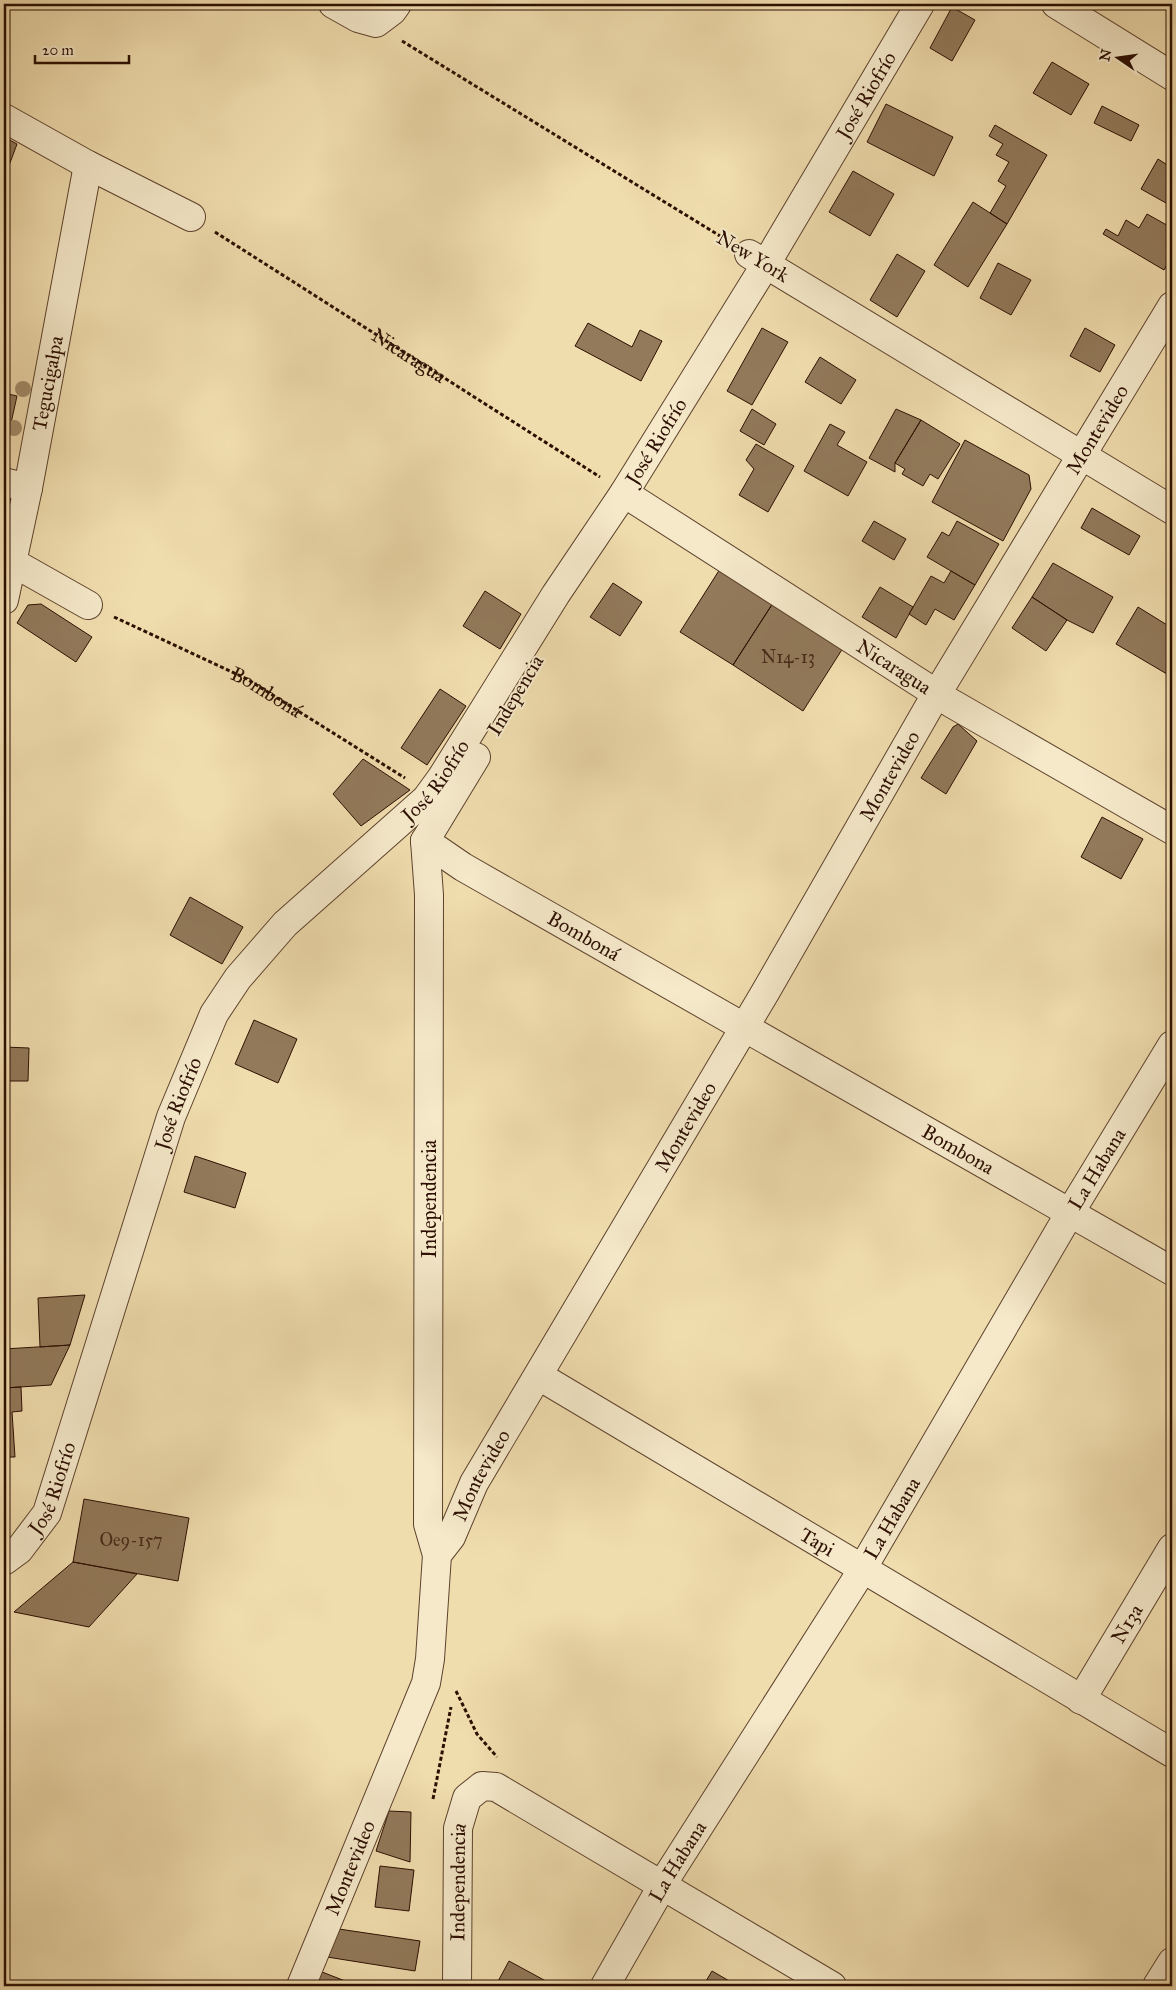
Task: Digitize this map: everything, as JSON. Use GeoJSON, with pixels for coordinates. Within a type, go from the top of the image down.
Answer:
{"type":"FeatureCollection","features":[{"type":"Feature","properties":{"kind":"street"},"geometry":{"type":"LineString","coordinates":[[333,4],[358,18],[376,23],[392,12],[397,4]]}},
{"type":"Feature","properties":{"kind":"street","name":"José Riofrío"},"geometry":{"type":"LineString","coordinates":[[4,1561],[19,1550],[47,1513],[171,1117],[214,1014],[238,978],[285,924],[426,799],[556,594],[624,493],[758,259],[920,4]]}},
{"type":"Feature","properties":{"kind":"street"},"geometry":{"type":"LineString","coordinates":[[1056,4],[1172,76]]}},
{"type":"Feature","properties":{"kind":"street"},"geometry":{"type":"LineString","coordinates":[[4,118],[88,165],[200,223]]}},
{"type":"Feature","properties":{"kind":"street","name":"Tegucigalpa"},"geometry":{"type":"LineString","coordinates":[[4,600],[12,562],[16,485],[88,165]]}},
{"type":"Feature","properties":{"kind":"street","name":"New York"},"geometry":{"type":"LineString","coordinates":[[758,259],[1172,510]]}},
{"type":"Feature","properties":{"kind":"street","name":"Montevideo"},"geometry":{"type":"LineString","coordinates":[[301,1986],[426,1683],[430,1659],[436,1555],[451,1537],[474,1483],[744,1028],[938,693],[1172,306]]}},
{"type":"Feature","properties":{"kind":"street","name":"Nicaragua"},"geometry":{"type":"LineString","coordinates":[[624,493],[938,693],[1172,830]]}},
{"type":"Feature","properties":{"kind":"street"},"geometry":{"type":"LineString","coordinates":[[12,562],[99,610]]}},
{"type":"Feature","properties":{"kind":"street","name":"Indepencia"},"geometry":{"type":"LineString","coordinates":[[425,842],[552,634],[557,617],[556,594]]}},
{"type":"Feature","properties":{"kind":"street","name":"Bomboná"},"geometry":{"type":"LineString","coordinates":[[425,842],[472,872],[744,1028]]}},
{"type":"Feature","properties":{"kind":"street","name":"Independencia"},"geometry":{"type":"LineString","coordinates":[[425,842],[430,895],[428,1524],[436,1555]]}},
{"type":"Feature","properties":{"kind":"street","name":"Bombona"},"geometry":{"type":"LineString","coordinates":[[744,1028],[1071,1211],[1172,1271]]}},
{"type":"Feature","properties":{"kind":"street","name":"La Habana"},"geometry":{"type":"LineString","coordinates":[[604,1986],[662,1885],[862,1570],[1071,1211],[1172,1045]]}},
{"type":"Feature","properties":{"kind":"street","name":"Tapi"},"geometry":{"type":"LineString","coordinates":[[539,1376],[1172,1753]]}},
{"type":"Feature","properties":{"kind":"street","name":"N13a"},"geometry":{"type":"LineString","coordinates":[[1081,1700],[1172,1548]]}},
{"type":"Feature","properties":{"kind":"street","name":"Independencia"},"geometry":{"type":"LineString","coordinates":[[457,1986],[458,1828],[467,1798],[482,1786],[496,1787],[662,1885]]}},
{"type":"Feature","properties":{"kind":"street"},"geometry":{"type":"LineString","coordinates":[[662,1885],[832,1986]]}},
{"type":"Feature","properties":{"kind":"street"},"geometry":{"type":"LineString","coordinates":[[1157,1986],[1172,1962]]}},
{"type":"Feature","properties":{"kind":"path","name":"New York"},"geometry":{"type":"LineString","coordinates":[[376,23],[758,259]]}},
{"type":"Feature","properties":{"kind":"path","name":"Nicaragua"},"geometry":{"type":"LineString","coordinates":[[200,223],[600,478]]}},
{"type":"Feature","properties":{"kind":"path","name":"Bomboná"},"geometry":{"type":"LineString","coordinates":[[99,610],[247,679],[408,780]]}},
{"type":"Feature","properties":{"kind":"path"},"geometry":{"type":"LineString","coordinates":[[430,1659],[457,1692],[477,1734],[501,1761]]}},
{"type":"Feature","properties":{"kind":"path"},"geometry":{"type":"LineString","coordinates":[[432,1806],[452,1699]]}},
{"type":"Feature","properties":{"kind":"building"},"geometry":{"type":"Polygon","coordinates":[[[1125,4],[1137,4],[1134,9],[1125,4]]]}},
{"type":"Feature","properties":{"kind":"building"},"geometry":{"type":"Polygon","coordinates":[[[952,7],[975,20],[952,61],[930,48],[952,7]]]}},
{"type":"Feature","properties":{"kind":"building"},"geometry":{"type":"Polygon","coordinates":[[[1052,62],[1089,84],[1071,115],[1033,93],[1052,62]]]}},
{"type":"Feature","properties":{"kind":"building"},"geometry":{"type":"Polygon","coordinates":[[[886,104],[953,137],[934,176],[867,142],[886,104]]]}},
{"type":"Feature","properties":{"kind":"building"},"geometry":{"type":"Polygon","coordinates":[[[1102,106],[1139,125],[1131,141],[1094,123],[1102,106]]]}},
{"type":"Feature","properties":{"kind":"building"},"geometry":{"type":"Polygon","coordinates":[[[995,125],[1047,155],[1007,224],[990,213],[1006,186],[998,181],[1009,162],[996,155],[1003,144],[989,136],[995,125]]]}},
{"type":"Feature","properties":{"kind":"building"},"geometry":{"type":"Polygon","coordinates":[[[4,137],[17,144],[4,179],[4,137]]]}},
{"type":"Feature","properties":{"kind":"building"},"geometry":{"type":"Polygon","coordinates":[[[1158,159],[1172,168],[1172,192],[1166,203],[1141,189],[1158,159]]]}},
{"type":"Feature","properties":{"kind":"building"},"geometry":{"type":"Polygon","coordinates":[[[853,171],[894,194],[870,236],[829,212],[853,171]]]}},
{"type":"Feature","properties":{"kind":"building"},"geometry":{"type":"Polygon","coordinates":[[[973,202],[1007,224],[968,287],[934,265],[973,202]]]}},
{"type":"Feature","properties":{"kind":"building"},"geometry":{"type":"Polygon","coordinates":[[[1147,214],[1172,228],[1172,256],[1164,270],[1103,234],[1106,229],[1118,236],[1126,220],[1139,228],[1147,214]]]}},
{"type":"Feature","properties":{"kind":"building"},"geometry":{"type":"Polygon","coordinates":[[[897,254],[925,271],[897,317],[870,300],[897,254]]]}},
{"type":"Feature","properties":{"kind":"building"},"geometry":{"type":"Polygon","coordinates":[[[998,263],[1031,280],[1011,315],[980,298],[998,263]]]}},
{"type":"Feature","properties":{"kind":"building"},"geometry":{"type":"Polygon","coordinates":[[[588,323],[632,347],[640,330],[662,341],[641,381],[575,346],[588,323]]]}},
{"type":"Feature","properties":{"kind":"building"},"geometry":{"type":"Polygon","coordinates":[[[762,328],[788,342],[752,405],[727,391],[762,328]]]}},
{"type":"Feature","properties":{"kind":"building"},"geometry":{"type":"Polygon","coordinates":[[[1085,328],[1115,345],[1100,372],[1070,356],[1085,328]]]}},
{"type":"Feature","properties":{"kind":"building"},"geometry":{"type":"Polygon","coordinates":[[[820,357],[856,380],[841,404],[805,382],[820,357]]]}},
{"type":"Feature","properties":{"kind":"building"},"geometry":{"type":"Polygon","coordinates":[[[4,393],[17,396],[4,455],[4,393]]]}},
{"type":"Feature","properties":{"kind":"building"},"geometry":{"type":"Polygon","coordinates":[[[752,409],[776,424],[764,445],[740,431],[752,409]]]}},
{"type":"Feature","properties":{"kind":"building"},"geometry":{"type":"Polygon","coordinates":[[[896,409],[921,420],[895,463],[895,472],[869,458],[896,409]]]}},
{"type":"Feature","properties":{"kind":"building"},"geometry":{"type":"Polygon","coordinates":[[[921,420],[960,444],[938,479],[930,474],[923,486],[902,474],[905,469],[895,463],[921,420]]]}},
{"type":"Feature","properties":{"kind":"building"},"geometry":{"type":"Polygon","coordinates":[[[830,424],[845,432],[837,445],[867,462],[848,496],[804,471],[830,424]]]}},
{"type":"Feature","properties":{"kind":"building"},"geometry":{"type":"Polygon","coordinates":[[[965,440],[1029,475],[1031,489],[1003,541],[932,502],[965,440]]]}},
{"type":"Feature","properties":{"kind":"building"},"geometry":{"type":"Polygon","coordinates":[[[756,444],[794,466],[768,512],[739,495],[754,469],[746,460],[756,444]]]}},
{"type":"Feature","properties":{"kind":"building"},"geometry":{"type":"Polygon","coordinates":[[[1092,508],[1140,536],[1129,555],[1081,528],[1092,508]]]}},
{"type":"Feature","properties":{"kind":"building"},"geometry":{"type":"Polygon","coordinates":[[[874,521],[906,539],[894,560],[862,541],[874,521]]]}},
{"type":"Feature","properties":{"kind":"building"},"geometry":{"type":"Polygon","coordinates":[[[957,521],[999,544],[975,585],[927,557],[942,532],[949,536],[957,521]]]}},
{"type":"Feature","properties":{"kind":"building"},"geometry":{"type":"Polygon","coordinates":[[[1053,563],[1113,597],[1093,633],[1067,620],[1032,597],[1053,563]]]}},
{"type":"Feature","properties":{"kind":"building"},"geometry":{"type":"Polygon","coordinates":[[[720,569],[773,603],[733,665],[680,632],[720,569]]]}},
{"type":"Feature","properties":{"kind":"building"},"geometry":{"type":"Polygon","coordinates":[[[951,571],[975,585],[954,620],[935,609],[926,625],[909,614],[931,576],[944,583],[951,571]]]}},
{"type":"Feature","properties":{"kind":"building"},"geometry":{"type":"Polygon","coordinates":[[[613,583],[642,602],[620,636],[590,617],[613,583]]]}},
{"type":"Feature","properties":{"kind":"building"},"geometry":{"type":"Polygon","coordinates":[[[880,587],[913,607],[896,638],[862,617],[880,587]]]}},
{"type":"Feature","properties":{"kind":"building"},"geometry":{"type":"Polygon","coordinates":[[[485,591],[521,614],[500,649],[463,626],[485,591]]]}},
{"type":"Feature","properties":{"kind":"building"},"geometry":{"type":"Polygon","coordinates":[[[1032,597],[1067,620],[1046,651],[1012,628],[1032,597]]]}},
{"type":"Feature","properties":{"kind":"building"},"geometry":{"type":"Polygon","coordinates":[[[773,603],[843,648],[803,711],[733,665],[773,603]]]}},
{"type":"Feature","properties":{"kind":"building"},"geometry":{"type":"Polygon","coordinates":[[[41,604],[92,637],[76,662],[17,623],[28,605],[41,604]]]}},
{"type":"Feature","properties":{"kind":"building"},"geometry":{"type":"Polygon","coordinates":[[[1138,607],[1172,628],[1172,677],[1116,644],[1138,607]]]}},
{"type":"Feature","properties":{"kind":"building"},"geometry":{"type":"Polygon","coordinates":[[[440,689],[466,706],[427,765],[401,748],[440,689]]]}},
{"type":"Feature","properties":{"kind":"building"},"geometry":{"type":"Polygon","coordinates":[[[958,724],[977,741],[946,794],[921,778],[953,727],[958,724]]]}},
{"type":"Feature","properties":{"kind":"building"},"geometry":{"type":"Polygon","coordinates":[[[363,759],[410,790],[361,826],[333,794],[363,759]]]}},
{"type":"Feature","properties":{"kind":"building"},"geometry":{"type":"Polygon","coordinates":[[[1102,817],[1143,839],[1121,879],[1081,857],[1102,817]]]}},
{"type":"Feature","properties":{"kind":"building"},"geometry":{"type":"Polygon","coordinates":[[[190,897],[243,927],[222,964],[170,935],[190,897]]]}},
{"type":"Feature","properties":{"kind":"building"},"geometry":{"type":"Polygon","coordinates":[[[254,1020],[297,1039],[278,1083],[235,1064],[254,1020]]]}},
{"type":"Feature","properties":{"kind":"building"},"geometry":{"type":"Polygon","coordinates":[[[4,1047],[29,1048],[28,1081],[4,1081],[4,1047]]]}},
{"type":"Feature","properties":{"kind":"building"},"geometry":{"type":"Polygon","coordinates":[[[195,1156],[246,1173],[235,1208],[184,1192],[195,1156]]]}},
{"type":"Feature","properties":{"kind":"building"},"geometry":{"type":"Polygon","coordinates":[[[85,1295],[70,1345],[40,1347],[38,1298],[85,1295]]]}},
{"type":"Feature","properties":{"kind":"building"},"geometry":{"type":"Polygon","coordinates":[[[70,1345],[51,1385],[4,1388],[4,1349],[70,1345]]]}},
{"type":"Feature","properties":{"kind":"building"},"geometry":{"type":"Polygon","coordinates":[[[21,1387],[22,1411],[12,1412],[15,1457],[4,1457],[4,1388],[21,1387]]]}},
{"type":"Feature","properties":{"kind":"building"},"geometry":{"type":"Polygon","coordinates":[[[84,1499],[189,1518],[178,1581],[73,1562],[84,1499]]]}},
{"type":"Feature","properties":{"kind":"building"},"geometry":{"type":"Polygon","coordinates":[[[73,1562],[137,1574],[89,1627],[14,1612],[73,1562]]]}},
{"type":"Feature","properties":{"kind":"building"},"geometry":{"type":"Polygon","coordinates":[[[389,1811],[411,1812],[410,1862],[376,1851],[389,1811]]]}},
{"type":"Feature","properties":{"kind":"building"},"geometry":{"type":"Polygon","coordinates":[[[380,1866],[414,1870],[409,1911],[375,1907],[380,1866]]]}},
{"type":"Feature","properties":{"kind":"building"},"geometry":{"type":"Polygon","coordinates":[[[332,1928],[420,1941],[415,1971],[327,1957],[332,1928]]]}},
{"type":"Feature","properties":{"kind":"building"},"geometry":{"type":"Polygon","coordinates":[[[509,1961],[555,1986],[496,1985],[509,1961]]]}},
{"type":"Feature","properties":{"kind":"building"},"geometry":{"type":"Polygon","coordinates":[[[712,1971],[738,1986],[703,1986],[712,1971]]]}},
{"type":"Feature","properties":{"kind":"building"},"geometry":{"type":"Polygon","coordinates":[[[322,1972],[358,1986],[316,1986],[322,1972]]]}}]}
